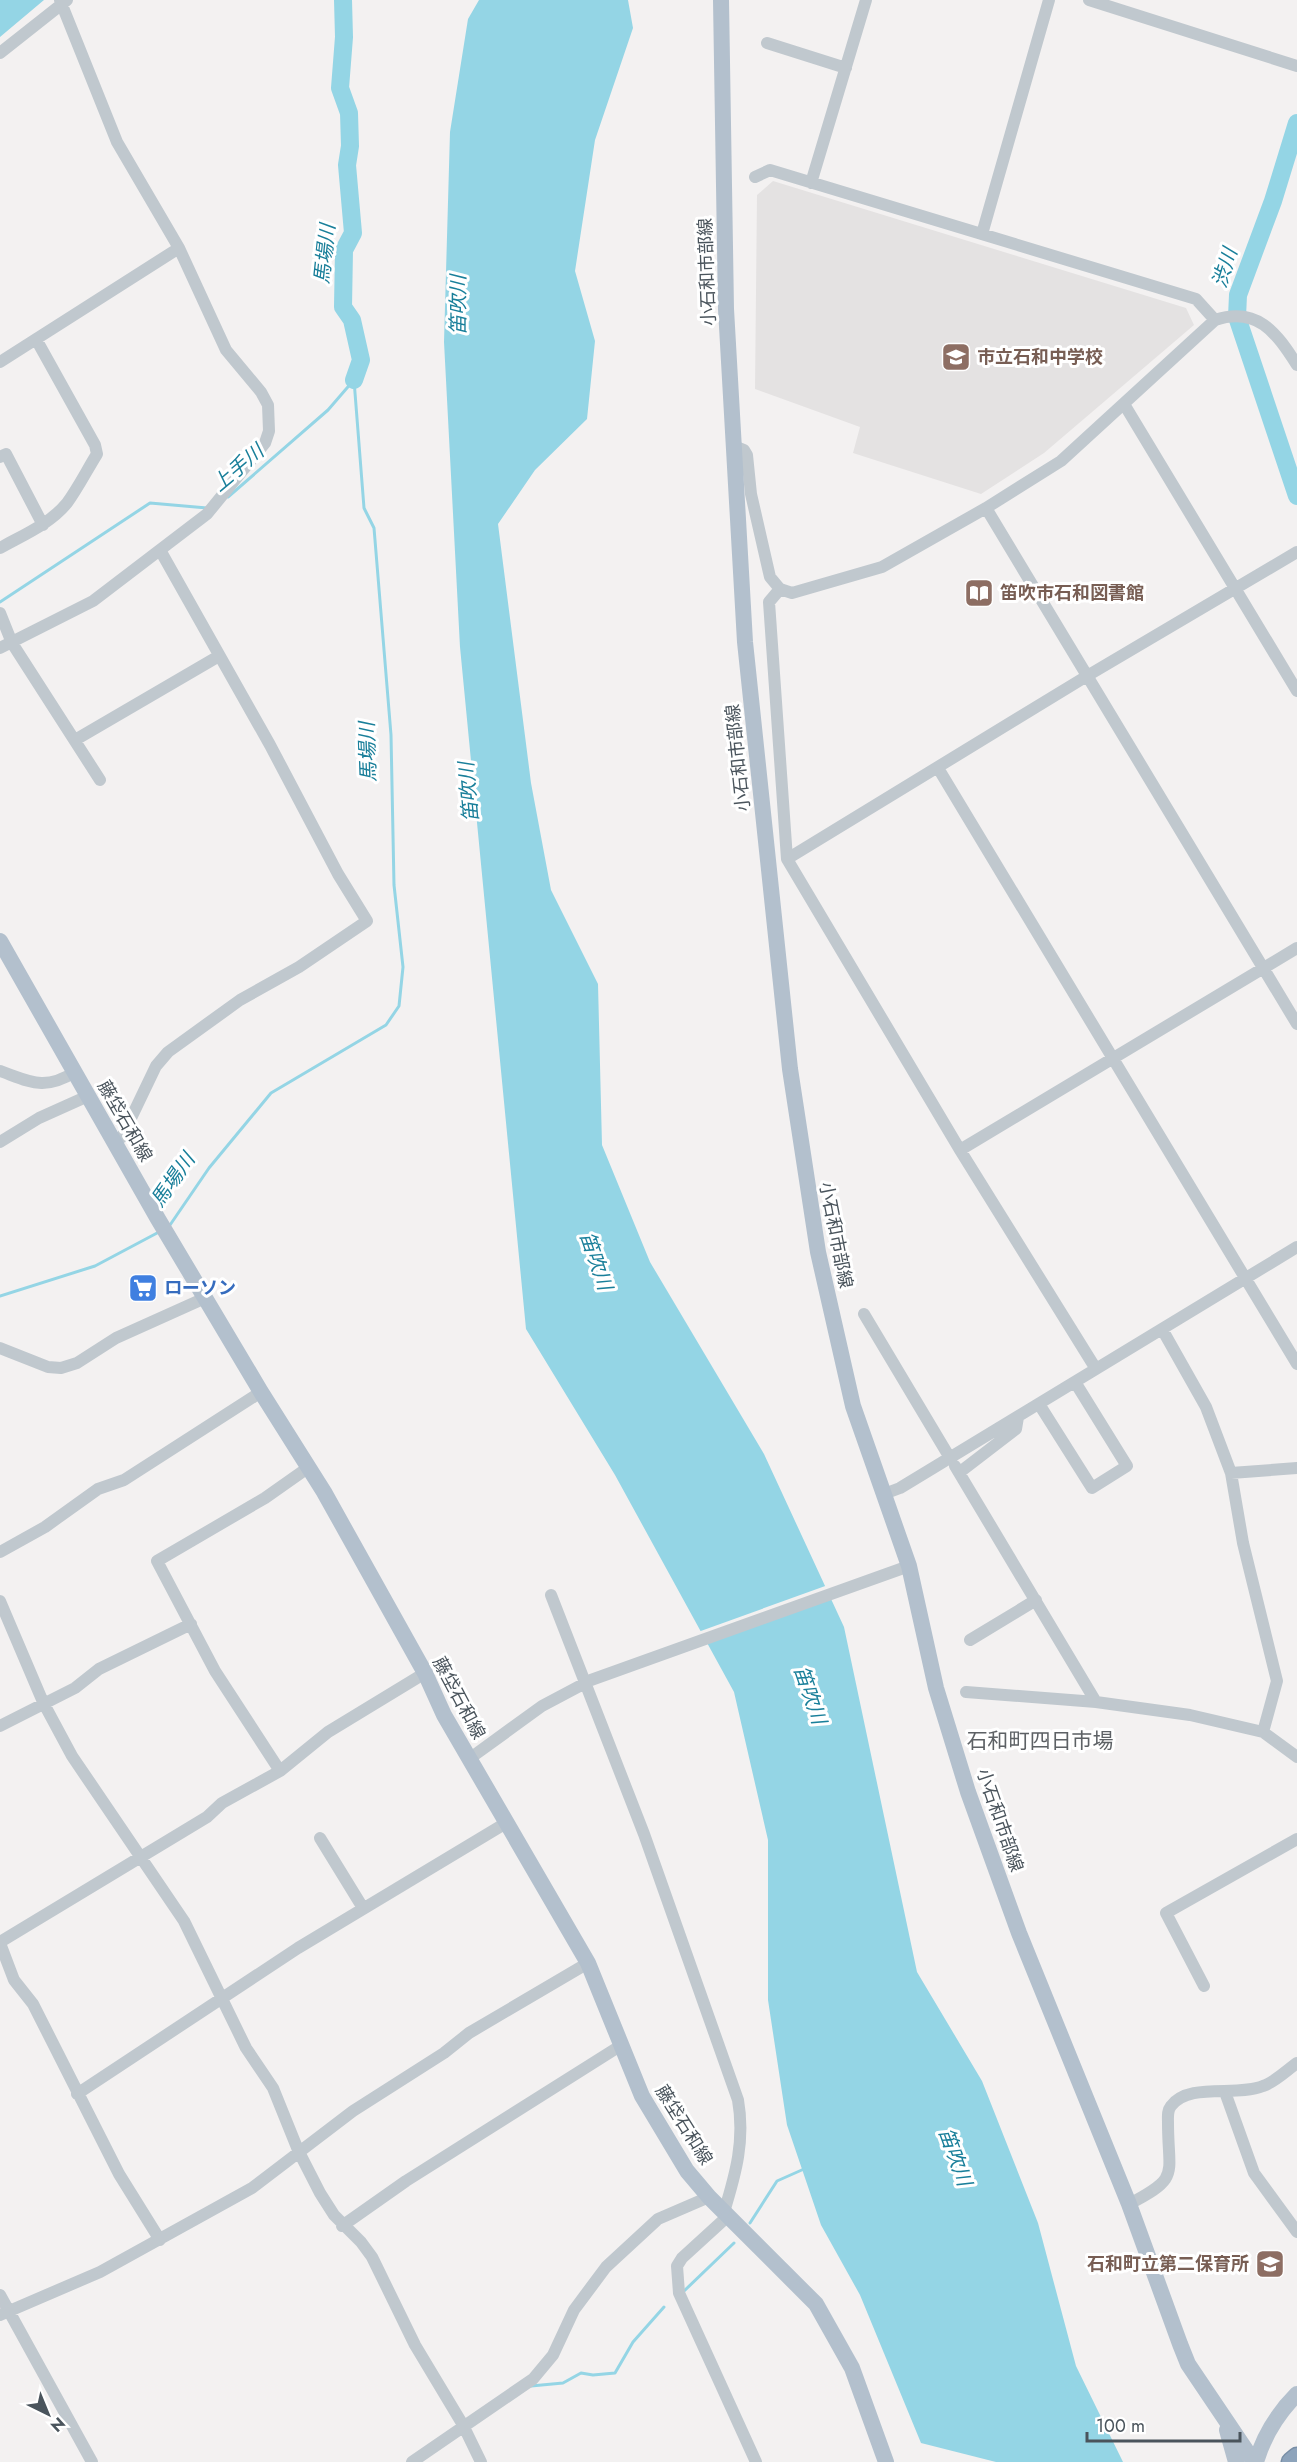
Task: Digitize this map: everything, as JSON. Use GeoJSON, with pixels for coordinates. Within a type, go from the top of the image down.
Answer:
{"type":"FeatureCollection","features":[{"type":"Feature","properties":{"kind":"highway"},"geometry":{"type":"LineString","coordinates":[[1291,2462],[1297,2457]]}},
{"type":"Feature","properties":{"kind":"main road","name":"小石和市部線"},"geometry":{"type":"LineString","coordinates":[[721,0],[726,300],[745,642],[798,1133],[818,1252],[854,1406],[884,1494],[901,1569],[968,1792],[1019,1933],[1130,2204],[1166,2309],[1188,2364],[1255,2462]]}},
{"type":"Feature","properties":{"kind":"main road","name":"藤垈石和線"},"geometry":{"type":"LineString","coordinates":[[0,940],[171,1241],[261,1392],[309,1467],[425,1673],[444,1715],[588,1963],[642,2096],[687,2171],[709,2197],[781,2266],[816,2304],[840,2343],[865,2399],[886,2462]]}},
{"type":"Feature","properties":{"kind":"main road","name":"小石和市部線"},"geometry":{"type":"LineString","coordinates":[[1255,2462],[1267,2432],[1282,2409],[1297,2394]]}},
{"type":"Feature","properties":{"kind":"main road","name":"小石和市部線"},"geometry":{"type":"LineString","coordinates":[[1220,2409],[1236,2462]]}},
{"type":"Feature","properties":{"kind":"main road"},"geometry":{"type":"LineString","coordinates":[[1236,2436],[1247,2439],[1267,2432]]}},
{"type":"Feature","properties":{"kind":"street"},"geometry":{"type":"LineString","coordinates":[[811,183],[866,0]]}},
{"type":"Feature","properties":{"kind":"street"},"geometry":{"type":"LineString","coordinates":[[982,234],[1049,0]]}},
{"type":"Feature","properties":{"kind":"street"},"geometry":{"type":"LineString","coordinates":[[1089,0],[1297,66]]}},
{"type":"Feature","properties":{"kind":"street"},"geometry":{"type":"LineString","coordinates":[[0,53],[62,2],[117,142],[179,248],[226,350],[261,392],[268,405],[269,431],[265,443],[207,514],[93,601],[0,648]]}},
{"type":"Feature","properties":{"kind":"street"},"geometry":{"type":"LineString","coordinates":[[767,43],[846,68]]}},
{"type":"Feature","properties":{"kind":"street"},"geometry":{"type":"LineString","coordinates":[[755,177],[770,170],[1196,299],[1215,320]]}},
{"type":"Feature","properties":{"kind":"street"},"geometry":{"type":"LineString","coordinates":[[0,362],[179,248]]}},
{"type":"Feature","properties":{"kind":"street"},"geometry":{"type":"LineString","coordinates":[[734,446],[744,450],[747,455],[751,494],[770,577],[780,589],[792,593],[882,567],[986,508],[1060,461],[1215,320],[1230,315],[1249,317],[1261,322],[1281,340],[1297,365]]}},
{"type":"Feature","properties":{"kind":"street"},"geometry":{"type":"LineString","coordinates":[[0,548],[43,525],[66,503],[97,454],[95,445],[36,339]]}},
{"type":"Feature","properties":{"kind":"street"},"geometry":{"type":"LineString","coordinates":[[1124,404],[1297,691]]}},
{"type":"Feature","properties":{"kind":"street"},"geometry":{"type":"LineString","coordinates":[[0,457],[6,454],[43,525]]}},
{"type":"Feature","properties":{"kind":"street"},"geometry":{"type":"LineString","coordinates":[[986,508],[1297,1024]]}},
{"type":"Feature","properties":{"kind":"street"},"geometry":{"type":"LineString","coordinates":[[114,1142],[122,1137],[156,1066],[168,1052],[240,1000],[299,967],[368,921],[338,874],[270,744],[160,550]]}},
{"type":"Feature","properties":{"kind":"street"},"geometry":{"type":"LineString","coordinates":[[787,859],[1087,676],[1297,552]]}},
{"type":"Feature","properties":{"kind":"street"},"geometry":{"type":"LineString","coordinates":[[780,589],[769,602],[787,859],[960,1150],[1096,1369]]}},
{"type":"Feature","properties":{"kind":"street"},"geometry":{"type":"LineString","coordinates":[[0,613],[12,643],[100,780]]}},
{"type":"Feature","properties":{"kind":"street"},"geometry":{"type":"LineString","coordinates":[[75,740],[219,656]]}},
{"type":"Feature","properties":{"kind":"street"},"geometry":{"type":"LineString","coordinates":[[938,768],[1297,1364]]}},
{"type":"Feature","properties":{"kind":"street"},"geometry":{"type":"LineString","coordinates":[[960,1150],[1297,948]]}},
{"type":"Feature","properties":{"kind":"street"},"geometry":{"type":"LineString","coordinates":[[0,1071],[47,1085],[75,1072]]}},
{"type":"Feature","properties":{"kind":"street"},"geometry":{"type":"LineString","coordinates":[[0,1142],[39,1118],[88,1096]]}},
{"type":"Feature","properties":{"kind":"street"},"geometry":{"type":"LineString","coordinates":[[884,1494],[900,1488],[1297,1247]]}},
{"type":"Feature","properties":{"kind":"street"},"geometry":{"type":"LineString","coordinates":[[0,1348],[48,1367],[61,1368],[77,1363],[116,1338],[205,1298]]}},
{"type":"Feature","properties":{"kind":"street"},"geometry":{"type":"LineString","coordinates":[[864,1314],[947,1453]]}},
{"type":"Feature","properties":{"kind":"street"},"geometry":{"type":"LineString","coordinates":[[1162,1329],[1206,1407],[1231,1473],[1243,1543],[1277,1681],[1263,1731]]}},
{"type":"Feature","properties":{"kind":"street"},"geometry":{"type":"LineString","coordinates":[[1039,1404],[1092,1488],[1127,1466],[1075,1382]]}},
{"type":"Feature","properties":{"kind":"street"},"geometry":{"type":"LineString","coordinates":[[0,1552],[45,1527],[98,1489],[123,1480],[261,1392]]}},
{"type":"Feature","properties":{"kind":"street"},"geometry":{"type":"LineString","coordinates":[[1018,1417],[1016,1429],[958,1469],[1096,1702]]}},
{"type":"Feature","properties":{"kind":"street"},"geometry":{"type":"LineString","coordinates":[[280,1771],[215,1671],[157,1561],[265,1498],[309,1467]]}},
{"type":"Feature","properties":{"kind":"street"},"geometry":{"type":"LineString","coordinates":[[1231,1473],[1297,1468]]}},
{"type":"Feature","properties":{"kind":"street"},"geometry":{"type":"LineString","coordinates":[[469,1759],[542,1706],[587,1682],[901,1569]]}},
{"type":"Feature","properties":{"kind":"street"},"geometry":{"type":"LineString","coordinates":[[551,1595],[587,1682],[644,1834],[738,2100],[742,2123],[741,2153],[727,2215],[682,2258],[677,2266],[679,2293],[756,2462]]}},
{"type":"Feature","properties":{"kind":"street"},"geometry":{"type":"LineString","coordinates":[[970,1640],[1036,1600]]}},
{"type":"Feature","properties":{"kind":"street"},"geometry":{"type":"LineString","coordinates":[[0,1601],[43,1702],[94,1790],[142,1856],[184,1921],[220,1999],[246,2048],[273,2088],[298,2150],[329,2208],[342,2226],[361,2242],[372,2256],[415,2345],[463,2425],[481,2462]]}},
{"type":"Feature","properties":{"kind":"street"},"geometry":{"type":"LineString","coordinates":[[0,1726],[43,1702],[75,1688],[99,1669],[191,1624]]}},
{"type":"Feature","properties":{"kind":"street"},"geometry":{"type":"LineString","coordinates":[[160,2240],[119,2174],[33,2004],[14,1980],[0,1943],[207,1817],[222,1803],[280,1771],[328,1732],[425,1673]]}},
{"type":"Feature","properties":{"kind":"street"},"geometry":{"type":"LineString","coordinates":[[966,1692],[1096,1702],[1190,1715],[1263,1731],[1297,1757]]}},
{"type":"Feature","properties":{"kind":"street"},"geometry":{"type":"LineString","coordinates":[[77,2094],[363,1908],[506,1823]]}},
{"type":"Feature","properties":{"kind":"street"},"geometry":{"type":"LineString","coordinates":[[320,1838],[363,1908]]}},
{"type":"Feature","properties":{"kind":"street"},"geometry":{"type":"LineString","coordinates":[[1204,1986],[1166,1913],[1297,1839]]}},
{"type":"Feature","properties":{"kind":"street"},"geometry":{"type":"LineString","coordinates":[[4,2313],[100,2272],[252,2188],[298,2150],[469,2033],[588,1963]]}},
{"type":"Feature","properties":{"kind":"street"},"geometry":{"type":"LineString","coordinates":[[342,2226],[406,2181],[620,2046]]}},
{"type":"Feature","properties":{"kind":"street"},"geometry":{"type":"LineString","coordinates":[[1130,2204],[1159,2188],[1168,2178],[1170,2107],[1187,2094],[1225,2092],[1264,2086],[1297,2063]]}},
{"type":"Feature","properties":{"kind":"street"},"geometry":{"type":"LineString","coordinates":[[1225,2092],[1254,2173],[1297,2232]]}},
{"type":"Feature","properties":{"kind":"street"},"geometry":{"type":"LineString","coordinates":[[412,2462],[533,2379],[553,2355],[574,2310],[606,2267],[658,2219],[709,2197]]}},
{"type":"Feature","properties":{"kind":"street"},"geometry":{"type":"LineString","coordinates":[[0,2295],[4,2313],[92,2462]]}},
{"type":"Feature","properties":{"kind":"shaded area","name":"市立石和中学校"},"geometry":{"type":"Polygon","coordinates":[[[773,181],[1186,308],[1194,325],[1044,453],[981,494],[853,453],[860,427],[755,389],[757,195],[773,181]]]}},
{"type":"Feature","properties":{"kind":"water"},"geometry":{"type":"Polygon","coordinates":[[[0,0],[44,0],[0,37],[0,0]]]}},
{"type":"Feature","properties":{"kind":"water","name":"笛吹川"},"geometry":{"type":"Polygon","coordinates":[[[479,0],[628,0],[633,28],[595,140],[575,271],[595,341],[587,419],[535,470],[498,524],[531,783],[551,890],[598,984],[602,1145],[650,1262],[764,1454],[844,1627],[917,1972],[982,2081],[1038,2223],[1076,2366],[1123,2462],[996,2462],[921,2443],[860,2295],[821,2225],[787,2125],[768,2000],[768,1840],[734,1692],[615,1475],[526,1329],[460,647],[444,342],[450,132],[468,19],[479,0]]]}},
{"type":"Feature","properties":{"kind":"pier"},"geometry":{"type":"Polygon","coordinates":[[[828,1585],[834,1597],[705,1644],[698,1632],[828,1585]]]}},
{"type":"Feature","properties":{"kind":"waterway","name":"馬場川"},"geometry":{"type":"LineString","coordinates":[[343,0],[344,37],[340,88],[349,113],[350,146],[347,165],[353,233],[344,250],[343,307],[352,320],[361,360],[354,380]]}},
{"type":"Feature","properties":{"kind":"waterway","name":"渋川"},"geometry":{"type":"LineString","coordinates":[[1297,123],[1273,201],[1238,295],[1237,317],[1297,496]]}},
{"type":"Feature","properties":{"kind":"waterway","name":"馬場川"},"geometry":{"type":"LineString","coordinates":[[170,1225],[209,1168],[271,1093],[386,1025],[399,1006],[403,967],[394,885],[391,735],[374,528],[364,508],[354,380]]}},
{"type":"Feature","properties":{"kind":"waterway","name":"上手川"},"geometry":{"type":"LineString","coordinates":[[228,497],[328,410],[353,381]]}},
{"type":"Feature","properties":{"kind":"waterway","name":"上手川"},"geometry":{"type":"LineString","coordinates":[[0,602],[150,503],[207,508]]}},
{"type":"Feature","properties":{"kind":"waterway","name":"馬場川"},"geometry":{"type":"LineString","coordinates":[[0,1296],[95,1266],[159,1232]]}},
{"type":"Feature","properties":{"kind":"waterway"},"geometry":{"type":"LineString","coordinates":[[750,2223],[777,2181],[804,2169]]}},
{"type":"Feature","properties":{"kind":"waterway"},"geometry":{"type":"LineString","coordinates":[[683,2292],[734,2243]]}},
{"type":"Feature","properties":{"kind":"waterway"},"geometry":{"type":"LineString","coordinates":[[531,2386],[563,2383],[581,2373],[593,2375],[615,2373],[633,2342],[664,2307]]}},
{"type":"Feature","properties":{"kind":"place","name":"市立石和中学校"},"geometry":{"type":"Point","coordinates":[956,357]}},
{"type":"Feature","properties":{"kind":"place","name":"笛吹市石和図書館"},"geometry":{"type":"Point","coordinates":[979,593]}},
{"type":"Feature","properties":{"kind":"place","name":"ローソン"},"geometry":{"type":"Point","coordinates":[143,1288]}},
{"type":"Feature","properties":{"kind":"place","name":"石和町立第二保育所"},"geometry":{"type":"Point","coordinates":[1270,2264]}},
{"type":"Feature","properties":{"kind":"district","name":"石和町四日市場"},"geometry":{"type":"Point","coordinates":[1040,1741]}}]}
